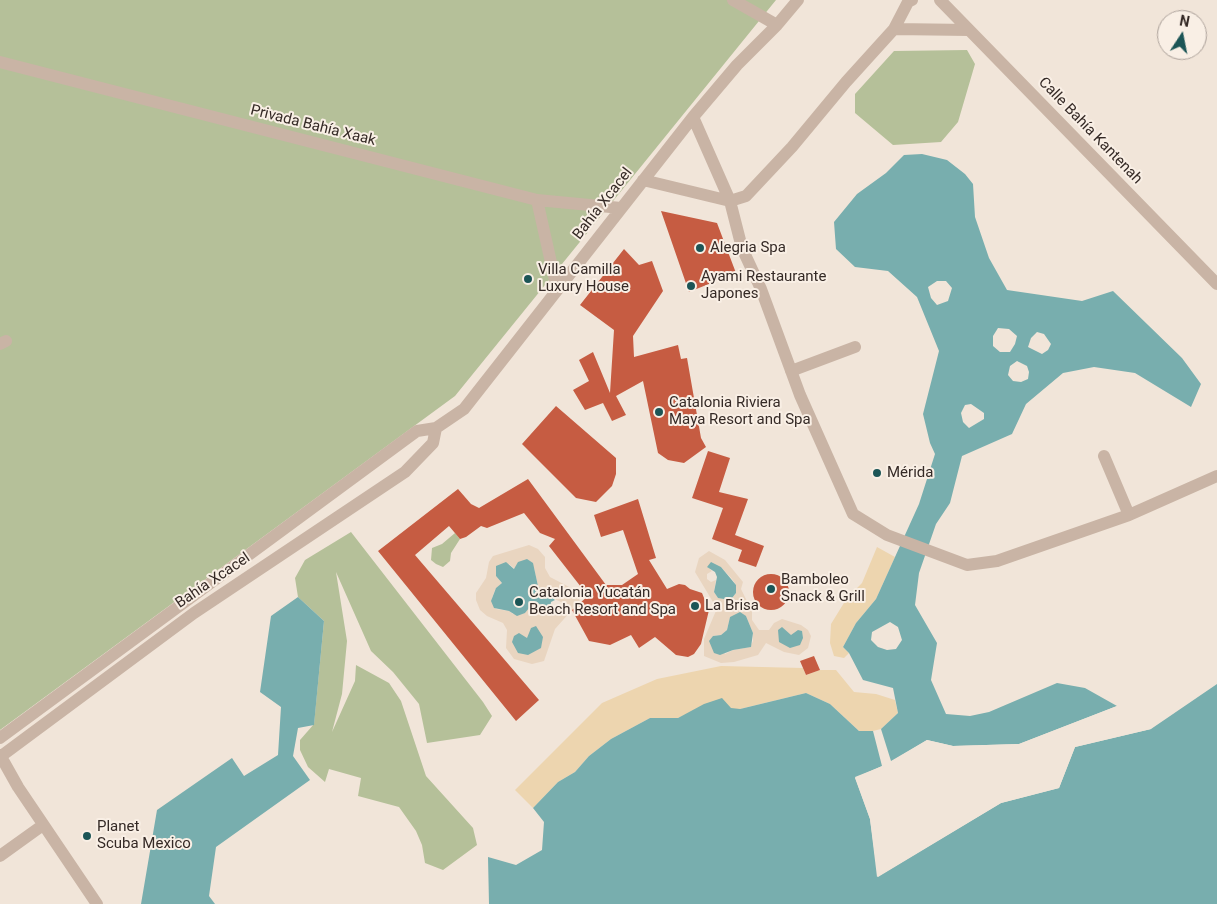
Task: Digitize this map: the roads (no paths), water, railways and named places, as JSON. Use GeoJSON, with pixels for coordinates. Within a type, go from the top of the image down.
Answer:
{"type":"FeatureCollection","features":[{"type":"Feature","properties":{"kind":"street"},"geometry":{"type":"LineString","coordinates":[[733,0],[777,25]]}},
{"type":"Feature","properties":{"kind":"street","name":"Bahía Xcacel"},"geometry":{"type":"LineString","coordinates":[[0,738],[417,431],[436,428],[464,409],[693,117],[737,65],[777,25],[798,0]]}},
{"type":"Feature","properties":{"kind":"street"},"geometry":{"type":"LineString","coordinates":[[643,180],[730,201],[746,196],[792,147],[846,82],[894,29],[908,2],[912,0]]}},
{"type":"Feature","properties":{"kind":"street","name":"Calle Bahía Kantenah"},"geometry":{"type":"LineString","coordinates":[[940,0],[1217,284]]}},
{"type":"Feature","properties":{"kind":"street"},"geometry":{"type":"LineString","coordinates":[[894,29],[969,30]]}},
{"type":"Feature","properties":{"kind":"street","name":"Privada Bahía Xaak"},"geometry":{"type":"LineString","coordinates":[[0,62],[537,200],[621,208]]}},
{"type":"Feature","properties":{"kind":"street"},"geometry":{"type":"LineString","coordinates":[[693,117],[730,201],[742,248],[761,289],[791,371],[844,498],[853,514],[887,535],[967,565],[997,561],[1129,515],[1217,476]]}},
{"type":"Feature","properties":{"kind":"street"},"geometry":{"type":"LineString","coordinates":[[537,200],[557,289]]}},
{"type":"Feature","properties":{"kind":"street"},"geometry":{"type":"LineString","coordinates":[[791,371],[855,347]]}},
{"type":"Feature","properties":{"kind":"street","name":"Bahía Xcacel"},"geometry":{"type":"LineString","coordinates":[[1,756],[194,613],[405,472],[433,443],[436,428]]}},
{"type":"Feature","properties":{"kind":"street"},"geometry":{"type":"LineString","coordinates":[[1104,456],[1129,515]]}},
{"type":"Feature","properties":{"kind":"street"},"geometry":{"type":"LineString","coordinates":[[1,756],[43,825],[97,904]]}},
{"type":"Feature","properties":{"kind":"street"},"geometry":{"type":"LineString","coordinates":[[0,856],[43,825]]}},
{"type":"Feature","properties":{"kind":"water"},"geometry":{"type":"Polygon","coordinates":[[[922,154],[947,160],[965,174],[973,184],[975,217],[989,258],[1007,290],[1082,301],[1113,291],[1182,358],[1201,384],[1191,407],[1135,373],[1094,367],[1063,373],[1026,404],[1012,434],[962,456],[950,503],[936,524],[919,573],[915,605],[937,643],[931,680],[946,714],[970,716],[989,712],[1057,683],[1085,688],[1117,706],[1019,744],[953,746],[927,740],[891,761],[881,729],[898,713],[893,688],[863,680],[849,653],[843,647],[856,623],[876,599],[919,504],[935,454],[930,443],[923,414],[939,351],[917,297],[888,271],[855,267],[836,249],[834,222],[857,194],[886,173],[904,155],[922,154]],[[937,281],[928,287],[931,298],[937,305],[948,301],[952,288],[946,281],[937,281]],[[998,328],[993,336],[993,346],[1000,352],[1010,352],[1017,336],[1009,329],[998,328]],[[1037,332],[1031,338],[1028,347],[1042,354],[1048,350],[1051,344],[1044,334],[1037,332]],[[1017,361],[1010,366],[1008,375],[1013,381],[1021,382],[1028,379],[1029,372],[1027,366],[1017,361]],[[971,404],[965,405],[961,413],[963,422],[969,428],[984,419],[984,413],[971,404]],[[890,622],[872,632],[871,640],[878,647],[887,650],[896,649],[902,640],[898,627],[890,622]]]}},
{"type":"Feature","properties":{"kind":"water"},"geometry":{"type":"Polygon","coordinates":[[[527,559],[533,563],[538,586],[555,600],[551,602],[550,608],[534,602],[525,613],[517,616],[509,611],[494,608],[491,601],[496,588],[502,583],[496,576],[496,566],[506,562],[514,569],[518,562],[527,559]]]}},
{"type":"Feature","properties":{"kind":"water"},"geometry":{"type":"Polygon","coordinates":[[[711,562],[721,567],[736,585],[736,593],[732,598],[718,598],[714,592],[717,577],[715,572],[707,567],[711,562]]]}},
{"type":"Feature","properties":{"kind":"water"},"geometry":{"type":"Polygon","coordinates":[[[298,597],[324,621],[314,725],[298,728],[293,756],[310,780],[216,847],[209,896],[215,904],[141,904],[157,810],[232,758],[244,776],[278,755],[281,707],[260,692],[271,616],[298,597]]]}},
{"type":"Feature","properties":{"kind":"water"},"geometry":{"type":"Polygon","coordinates":[[[740,612],[746,616],[753,633],[751,647],[733,650],[720,655],[714,653],[709,641],[713,636],[721,635],[727,630],[730,617],[740,612]]]}},
{"type":"Feature","properties":{"kind":"water"},"geometry":{"type":"Polygon","coordinates":[[[536,626],[543,637],[541,648],[528,655],[518,653],[512,642],[514,636],[519,633],[527,638],[531,628],[536,626]]]}},
{"type":"Feature","properties":{"kind":"water"},"geometry":{"type":"Polygon","coordinates":[[[782,627],[791,635],[798,630],[802,631],[803,638],[800,645],[790,648],[779,642],[778,630],[782,627]]]}},
{"type":"Feature","properties":{"kind":"water"},"geometry":{"type":"Polygon","coordinates":[[[1217,684],[1217,904],[489,904],[488,857],[516,865],[542,850],[544,822],[533,808],[558,782],[575,772],[589,756],[611,739],[650,718],[678,718],[704,704],[722,698],[731,708],[740,709],[806,693],[830,704],[859,731],[873,731],[882,766],[855,778],[870,819],[878,877],[1001,803],[1059,788],[1075,747],[1151,729],[1217,684]]]}},
{"type":"Feature","properties":{"kind":"place","name":"Alegria Spa"},"geometry":{"type":"Point","coordinates":[700,248]}},
{"type":"Feature","properties":{"kind":"place","name":"Villa Camilla Luxury House"},"geometry":{"type":"Point","coordinates":[528,279]}},
{"type":"Feature","properties":{"kind":"place","name":"Ayami Restaurante Japones"},"geometry":{"type":"Point","coordinates":[691,286]}},
{"type":"Feature","properties":{"kind":"place","name":"Catalonia Riviera Maya Resort and Spa"},"geometry":{"type":"Point","coordinates":[659,412]}},
{"type":"Feature","properties":{"kind":"place","name":"Mérida"},"geometry":{"type":"Point","coordinates":[877,473]}},
{"type":"Feature","properties":{"kind":"place","name":"Bamboleo Snack & Grill"},"geometry":{"type":"Point","coordinates":[771,589]}},
{"type":"Feature","properties":{"kind":"place","name":"Catalonia Yucatán Beach Resort and Spa"},"geometry":{"type":"Point","coordinates":[519,602]}},
{"type":"Feature","properties":{"kind":"place","name":"La Brisa"},"geometry":{"type":"Point","coordinates":[695,606]}},
{"type":"Feature","properties":{"kind":"place","name":"Planet Scuba Mexico"},"geometry":{"type":"Point","coordinates":[87,836]}}]}
